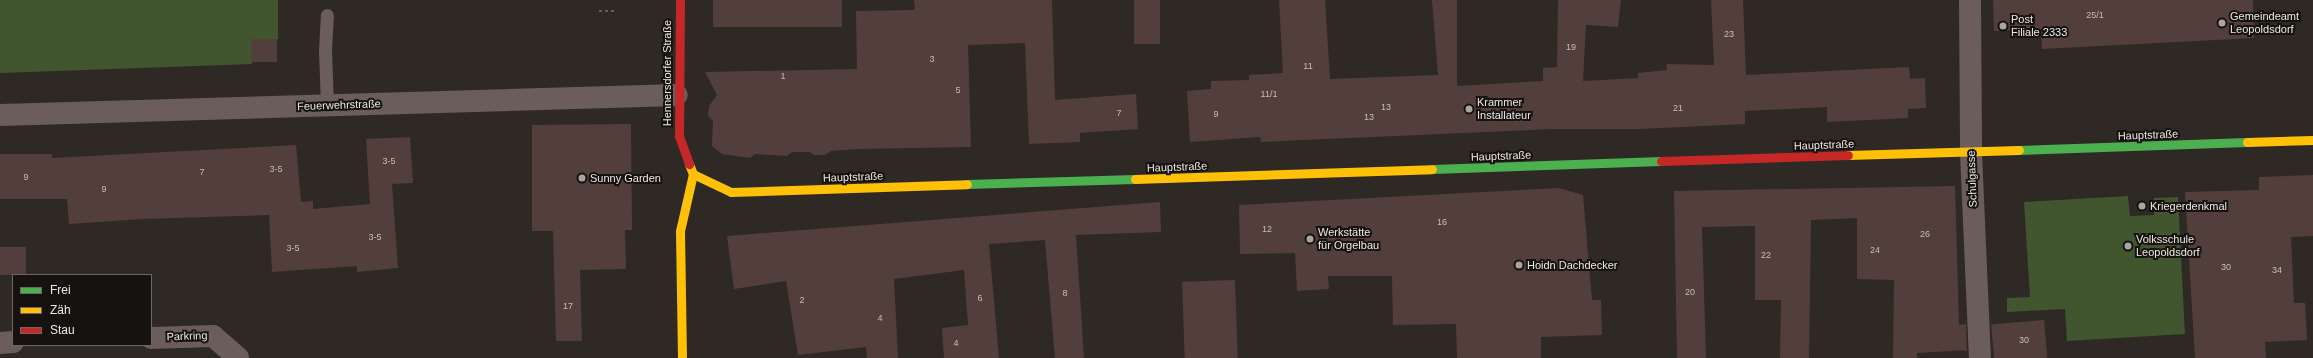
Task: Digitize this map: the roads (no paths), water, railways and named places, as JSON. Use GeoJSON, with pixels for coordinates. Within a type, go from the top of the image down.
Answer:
{"type":"FeatureCollection","features":[{"type":"Feature","properties":{"kind":"street","name":"Hennersdorfer Straße"},"geometry":{"type":"LineString","coordinates":[[680,0],[677,95],[679,136],[693,174]]}},
{"type":"Feature","properties":{"kind":"street","name":"Schulgasse"},"geometry":{"type":"LineString","coordinates":[[1970,0],[1971,153],[1980,358]]}},
{"type":"Feature","properties":{"kind":"street","name":"Feuerwehrstraße"},"geometry":{"type":"LineString","coordinates":[[0,115],[677,95]]}},
{"type":"Feature","properties":{"kind":"street","name":"Hauptstraße"},"geometry":{"type":"LineString","coordinates":[[693,174],[731,192],[1971,153],[2313,140]]}},
{"type":"Feature","properties":{"kind":"street"},"geometry":{"type":"LineString","coordinates":[[682,358],[680,230],[693,174]]}},
{"type":"Feature","properties":{"kind":"street","name":"Parkring"},"geometry":{"type":"LineString","coordinates":[[152,338],[213,336],[238,358]]}},
{"type":"Feature","properties":{"kind":"street"},"geometry":{"type":"LineString","coordinates":[[0,343],[12,342]]}},
{"type":"Feature","properties":{"kind":"lane"},"geometry":{"type":"LineString","coordinates":[[327,14],[325,51],[327,105]]}},
{"type":"Feature","properties":{"kind":"place","name":"Gemeindeamt Leopoldsdorf"},"geometry":{"type":"Point","coordinates":[2222,23]}},
{"type":"Feature","properties":{"kind":"place","name":"Post Filiale 2333"},"geometry":{"type":"Point","coordinates":[2003,26]}},
{"type":"Feature","properties":{"kind":"place","name":"Krammer Installateur"},"geometry":{"type":"Point","coordinates":[1469,109]}},
{"type":"Feature","properties":{"kind":"place","name":"Sunny Garden"},"geometry":{"type":"Point","coordinates":[582,178]}},
{"type":"Feature","properties":{"kind":"place","name":"Kriegerdenkmal"},"geometry":{"type":"Point","coordinates":[2142,206]}},
{"type":"Feature","properties":{"kind":"place","name":"Werkstätte für Orgelbau"},"geometry":{"type":"Point","coordinates":[1310,239]}},
{"type":"Feature","properties":{"kind":"place","name":"Volksschule Leopoldsdorf"},"geometry":{"type":"Point","coordinates":[2128,246]}},
{"type":"Feature","properties":{"kind":"place","name":"Hoidn Dachdecker"},"geometry":{"type":"Point","coordinates":[1519,265]}}]}
